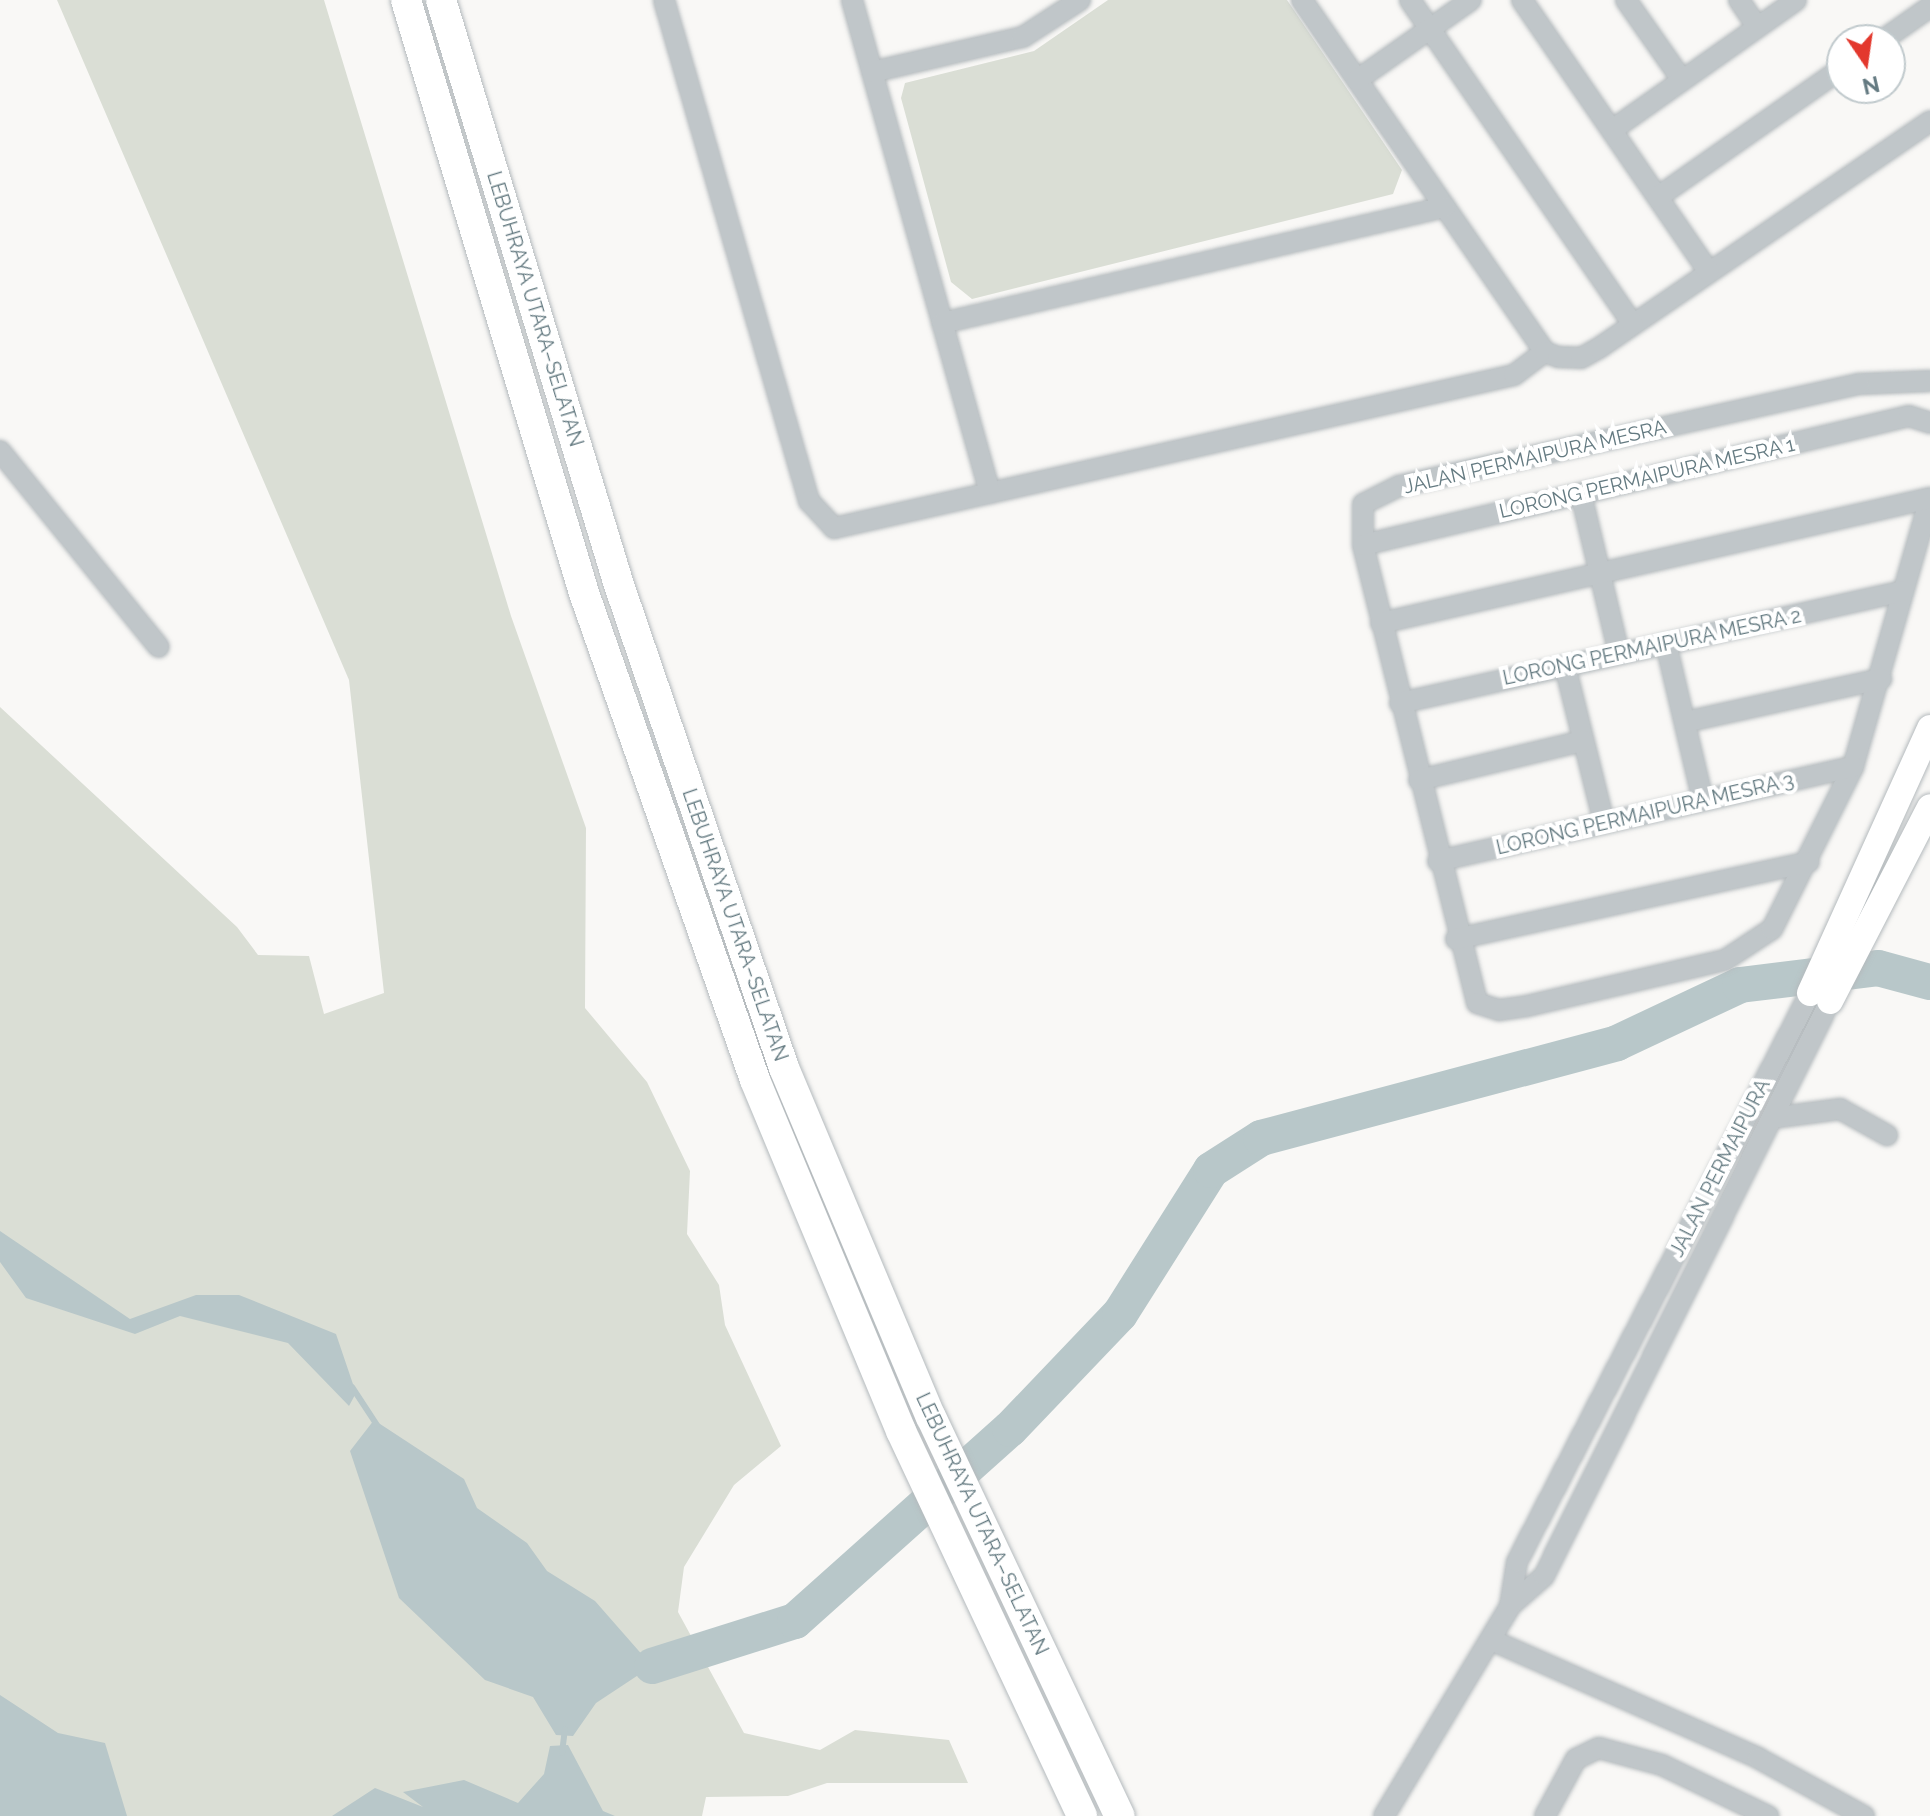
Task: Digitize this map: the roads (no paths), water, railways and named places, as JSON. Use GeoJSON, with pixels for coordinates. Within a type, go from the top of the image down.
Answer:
{"type":"FeatureCollection","features":[{"type":"Feature","properties":{"kind":"highway","name":"LEBUHRAYA UTARA–SELATAN"},"geometry":{"type":"LineString","coordinates":[[406,0],[584,593],[755,1080],[949,1540],[1082,1816]]}},
{"type":"Feature","properties":{"kind":"highway","name":"LEBUHRAYA UTARA–SELATAN"},"geometry":{"type":"LineString","coordinates":[[441,0],[618,582],[784,1068],[931,1417],[1120,1816]]}},
{"type":"Feature","properties":{"kind":"main road","name":"JALAN PERMAIPURA"},"geometry":{"type":"LineString","coordinates":[[1820,997],[1860,912],[1930,728]]}},
{"type":"Feature","properties":{"kind":"main road","name":"JALAN PERMAIPURA"},"geometry":{"type":"LineString","coordinates":[[1860,912],[1930,807]]}},
{"type":"Feature","properties":{"kind":"street"},"geometry":{"type":"LineString","coordinates":[[664,0],[809,501],[821,521],[834,528],[1514,375],[1545,352]]}},
{"type":"Feature","properties":{"kind":"street"},"geometry":{"type":"LineString","coordinates":[[852,0],[990,493]]}},
{"type":"Feature","properties":{"kind":"street"},"geometry":{"type":"LineString","coordinates":[[872,72],[1023,37],[1080,0]]}},
{"type":"Feature","properties":{"kind":"street"},"geometry":{"type":"LineString","coordinates":[[1302,0],[1545,352],[1581,358],[1930,121]]}},
{"type":"Feature","properties":{"kind":"street"},"geometry":{"type":"LineString","coordinates":[[1410,0],[1633,324]]}},
{"type":"Feature","properties":{"kind":"street"},"geometry":{"type":"LineString","coordinates":[[1357,80],[1471,0]]}},
{"type":"Feature","properties":{"kind":"street"},"geometry":{"type":"LineString","coordinates":[[1522,0],[1709,272]]}},
{"type":"Feature","properties":{"kind":"street"},"geometry":{"type":"LineString","coordinates":[[1626,0],[1682,80]]}},
{"type":"Feature","properties":{"kind":"street"},"geometry":{"type":"LineString","coordinates":[[1739,0],[1757,27]]}},
{"type":"Feature","properties":{"kind":"street"},"geometry":{"type":"LineString","coordinates":[[1612,130],[1796,0]]}},
{"type":"Feature","properties":{"kind":"street"},"geometry":{"type":"LineString","coordinates":[[1906,24],[1930,7]]}},
{"type":"Feature","properties":{"kind":"street"},"geometry":{"type":"LineString","coordinates":[[1658,197],[1826,79]]}},
{"type":"Feature","properties":{"kind":"street"},"geometry":{"type":"LineString","coordinates":[[942,323],[1445,207]]}},
{"type":"Feature","properties":{"kind":"street","name":"JALAN PERMAIPURA MESRA"},"geometry":{"type":"LineString","coordinates":[[1809,862],[1784,912],[1744,950],[1527,1006],[1486,1009],[1477,1003],[1456,939],[1381,623],[1363,545],[1360,510],[1399,486],[1859,384],[1930,381]]}},
{"type":"Feature","properties":{"kind":"street","name":"LORONG PERMAIPURA MESRA 1"},"geometry":{"type":"LineString","coordinates":[[1363,545],[1909,416],[1930,423]]}},
{"type":"Feature","properties":{"kind":"street"},"geometry":{"type":"LineString","coordinates":[[0,451],[159,647]]}},
{"type":"Feature","properties":{"kind":"street"},"geometry":{"type":"LineString","coordinates":[[1581,494],[1619,654]]}},
{"type":"Feature","properties":{"kind":"street"},"geometry":{"type":"LineString","coordinates":[[1381,623],[1599,570],[1930,499],[1881,679],[1853,767],[1809,862],[1456,939]]}},
{"type":"Feature","properties":{"kind":"street","name":"LORONG PERMAIPURA MESRA 2"},"geometry":{"type":"LineString","coordinates":[[1400,703],[1903,591]]}},
{"type":"Feature","properties":{"kind":"street"},"geometry":{"type":"LineString","coordinates":[[1666,644],[1703,801]]}},
{"type":"Feature","properties":{"kind":"street"},"geometry":{"type":"LineString","coordinates":[[1565,666],[1604,823]]}},
{"type":"Feature","properties":{"kind":"street"},"geometry":{"type":"LineString","coordinates":[[1685,722],[1881,679]]}},
{"type":"Feature","properties":{"kind":"street"},"geometry":{"type":"LineString","coordinates":[[1419,780],[1583,741]]}},
{"type":"Feature","properties":{"kind":"street","name":"LORONG PERMAIPURA MESRA 3"},"geometry":{"type":"LineString","coordinates":[[1438,861],[1853,767]]}},
{"type":"Feature","properties":{"kind":"street","name":"JALAN PERMAIPURA"},"geometry":{"type":"LineString","coordinates":[[1384,1816],[1510,1606],[1544,1576],[1772,1118],[1820,997]]}},
{"type":"Feature","properties":{"kind":"street","name":"JALAN PERMAIPURA"},"geometry":{"type":"LineString","coordinates":[[1510,1606],[1517,1562],[1820,997]]}},
{"type":"Feature","properties":{"kind":"street"},"geometry":{"type":"LineString","coordinates":[[1772,1118],[1840,1109],[1887,1135]]}},
{"type":"Feature","properties":{"kind":"street"},"geometry":{"type":"LineString","coordinates":[[1491,1640],[1758,1758],[1864,1816]]}},
{"type":"Feature","properties":{"kind":"street"},"geometry":{"type":"LineString","coordinates":[[1570,1816],[1547,1811],[1576,1759],[1599,1748],[1662,1765],[1768,1816]]}},
{"type":"Feature","properties":{"kind":"waterway"},"geometry":{"type":"LineString","coordinates":[[652,1666],[795,1621],[1010,1429],[1120,1314],[1211,1170],[1261,1138],[1617,1043],[1740,985],[1878,968],[1930,982]]}},
{"type":"Feature","properties":{"kind":"waterway"},"geometry":{"type":"LineString","coordinates":[[352,1387],[377,1425]]}},
{"type":"Feature","properties":{"kind":"waterway"},"geometry":{"type":"LineString","coordinates":[[562,1753],[565,1729]]}}]}
